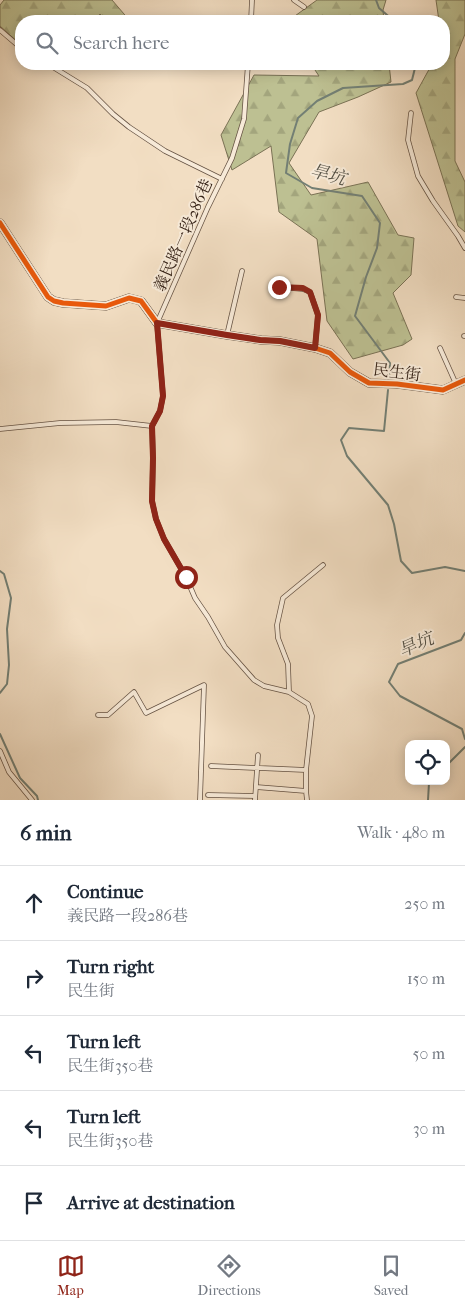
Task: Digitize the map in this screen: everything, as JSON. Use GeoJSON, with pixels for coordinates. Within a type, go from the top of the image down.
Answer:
{"type":"FeatureCollection","features":[{"type":"Feature","properties":{"kind":"street"},"geometry":{"type":"LineString","coordinates":[[0,223],[48,297],[54,301],[106,306],[129,298],[140,300],[157,323]]}},
{"type":"Feature","properties":{"kind":"street","name":"民生街"},"geometry":{"type":"LineString","coordinates":[[157,323],[315,348],[330,353],[350,372],[369,383],[397,384],[443,390],[465,380]]}},
{"type":"Feature","properties":{"kind":"lane"},"geometry":{"type":"LineString","coordinates":[[251,15],[252,0]]}},
{"type":"Feature","properties":{"kind":"lane"},"geometry":{"type":"LineString","coordinates":[[294,0],[304,7]]}},
{"type":"Feature","properties":{"kind":"lane"},"geometry":{"type":"LineString","coordinates":[[0,30],[15,43]]}},
{"type":"Feature","properties":{"kind":"lane"},"geometry":{"type":"LineString","coordinates":[[58,70],[87,88],[129,127],[165,151],[222,179]]}},
{"type":"Feature","properties":{"kind":"lane","name":"義民路一段286巷"},"geometry":{"type":"LineString","coordinates":[[248,70],[244,119],[232,158],[208,207],[157,323],[163,396],[160,411],[152,426],[152,501],[156,519],[164,539],[186,577],[195,598],[225,647],[254,680],[264,686],[289,692],[308,704],[312,716],[306,770],[307,800]]}},
{"type":"Feature","properties":{"kind":"lane"},"geometry":{"type":"LineString","coordinates":[[411,113],[408,140],[418,176],[465,248]]}},
{"type":"Feature","properties":{"kind":"lane"},"geometry":{"type":"LineString","coordinates":[[227,335],[242,271]]}},
{"type":"Feature","properties":{"kind":"lane"},"geometry":{"type":"LineString","coordinates":[[279,287],[303,288],[310,292],[318,315],[315,348]]}},
{"type":"Feature","properties":{"kind":"lane"},"geometry":{"type":"LineString","coordinates":[[456,297],[465,298]]}},
{"type":"Feature","properties":{"kind":"lane"},"geometry":{"type":"LineString","coordinates":[[440,348],[456,384]]}},
{"type":"Feature","properties":{"kind":"lane"},"geometry":{"type":"LineString","coordinates":[[0,429],[60,423],[116,422],[152,426]]}},
{"type":"Feature","properties":{"kind":"lane"},"geometry":{"type":"LineString","coordinates":[[289,692],[288,664],[278,638],[277,625],[283,598],[323,565]]}},
{"type":"Feature","properties":{"kind":"lane"},"geometry":{"type":"LineString","coordinates":[[98,715],[108,714],[134,692],[146,713],[204,685],[200,800]]}},
{"type":"Feature","properties":{"kind":"lane"},"geometry":{"type":"LineString","coordinates":[[0,751],[9,772],[32,800]]}},
{"type":"Feature","properties":{"kind":"lane"},"geometry":{"type":"LineString","coordinates":[[208,795],[255,798],[258,755]]}},
{"type":"Feature","properties":{"kind":"lane"},"geometry":{"type":"LineString","coordinates":[[211,766],[306,770]]}},
{"type":"Feature","properties":{"kind":"lane"},"geometry":{"type":"LineString","coordinates":[[256,787],[306,790]]}},
{"type":"Feature","properties":{"kind":"green space"},"geometry":{"type":"Polygon","coordinates":[[[4,0],[112,0],[125,15],[15,15],[15,40],[0,26],[0,5],[4,0]]]}},
{"type":"Feature","properties":{"kind":"green space"},"geometry":{"type":"Polygon","coordinates":[[[317,0],[386,0],[383,15],[296,15],[317,0]]]}},
{"type":"Feature","properties":{"kind":"green space"},"geometry":{"type":"Polygon","coordinates":[[[436,0],[465,0],[465,34],[455,59],[455,161],[465,182],[465,232],[458,226],[416,93],[429,70],[450,70],[450,15],[438,15],[436,0]]]}},
{"type":"Feature","properties":{"kind":"green space"},"geometry":{"type":"Polygon","coordinates":[[[315,70],[390,70],[391,82],[319,112],[289,163],[311,195],[368,182],[398,235],[414,238],[411,275],[393,293],[412,339],[403,345],[353,359],[327,321],[317,239],[279,212],[271,146],[232,170],[221,135],[254,75],[319,76],[315,70]]]}},
{"type":"Feature","properties":{"kind":"waterway","name":"旱坑"},"geometry":{"type":"LineString","coordinates":[[376,0],[379,8],[387,15]]}},
{"type":"Feature","properties":{"kind":"waterway","name":"旱坑"},"geometry":{"type":"LineString","coordinates":[[389,378],[390,363],[355,316],[366,277],[377,248],[380,223],[362,196],[312,188],[286,173],[290,144],[298,118],[317,101],[343,88],[403,84],[412,80],[414,70]]}},
{"type":"Feature","properties":{"kind":"waterway","name":"旱坑"},"geometry":{"type":"LineString","coordinates":[[388,390],[384,431],[349,428],[341,440],[347,456],[388,505],[394,524],[401,561],[412,573],[445,567],[465,571]]}},
{"type":"Feature","properties":{"kind":"waterway"},"geometry":{"type":"LineString","coordinates":[[0,571],[4,574],[11,598],[7,629],[9,665],[7,684],[0,693]]}},
{"type":"Feature","properties":{"kind":"waterway","name":"旱坑"},"geometry":{"type":"LineString","coordinates":[[465,633],[461,640],[398,664],[389,682],[400,696],[462,729],[465,739]]}},
{"type":"Feature","properties":{"kind":"waterway"},"geometry":{"type":"LineString","coordinates":[[0,734],[20,778],[37,796],[38,800]]}},
{"type":"Feature","properties":{"kind":"waterway","name":"旱坑"},"geometry":{"type":"LineString","coordinates":[[450,762],[465,747]]}},
{"type":"Feature","properties":{"kind":"waterway","name":"旱坑"},"geometry":{"type":"LineString","coordinates":[[428,800],[429,785]]}},
{"type":"Feature","properties":{"kind":"cycle path"},"geometry":{"type":"LineString","coordinates":[[0,223],[48,297],[54,301],[106,306],[129,298],[141,301],[157,323],[315,348],[330,353],[350,372],[369,383],[397,384],[443,390],[465,380]]}},
{"type":"Feature","properties":{"kind":"route"},"geometry":{"type":"LineString","coordinates":[[186,577],[164,539],[156,519],[152,501],[152,426],[160,411],[163,396],[157,323],[315,348],[318,315],[310,292],[303,288],[279,287]]}}]}
